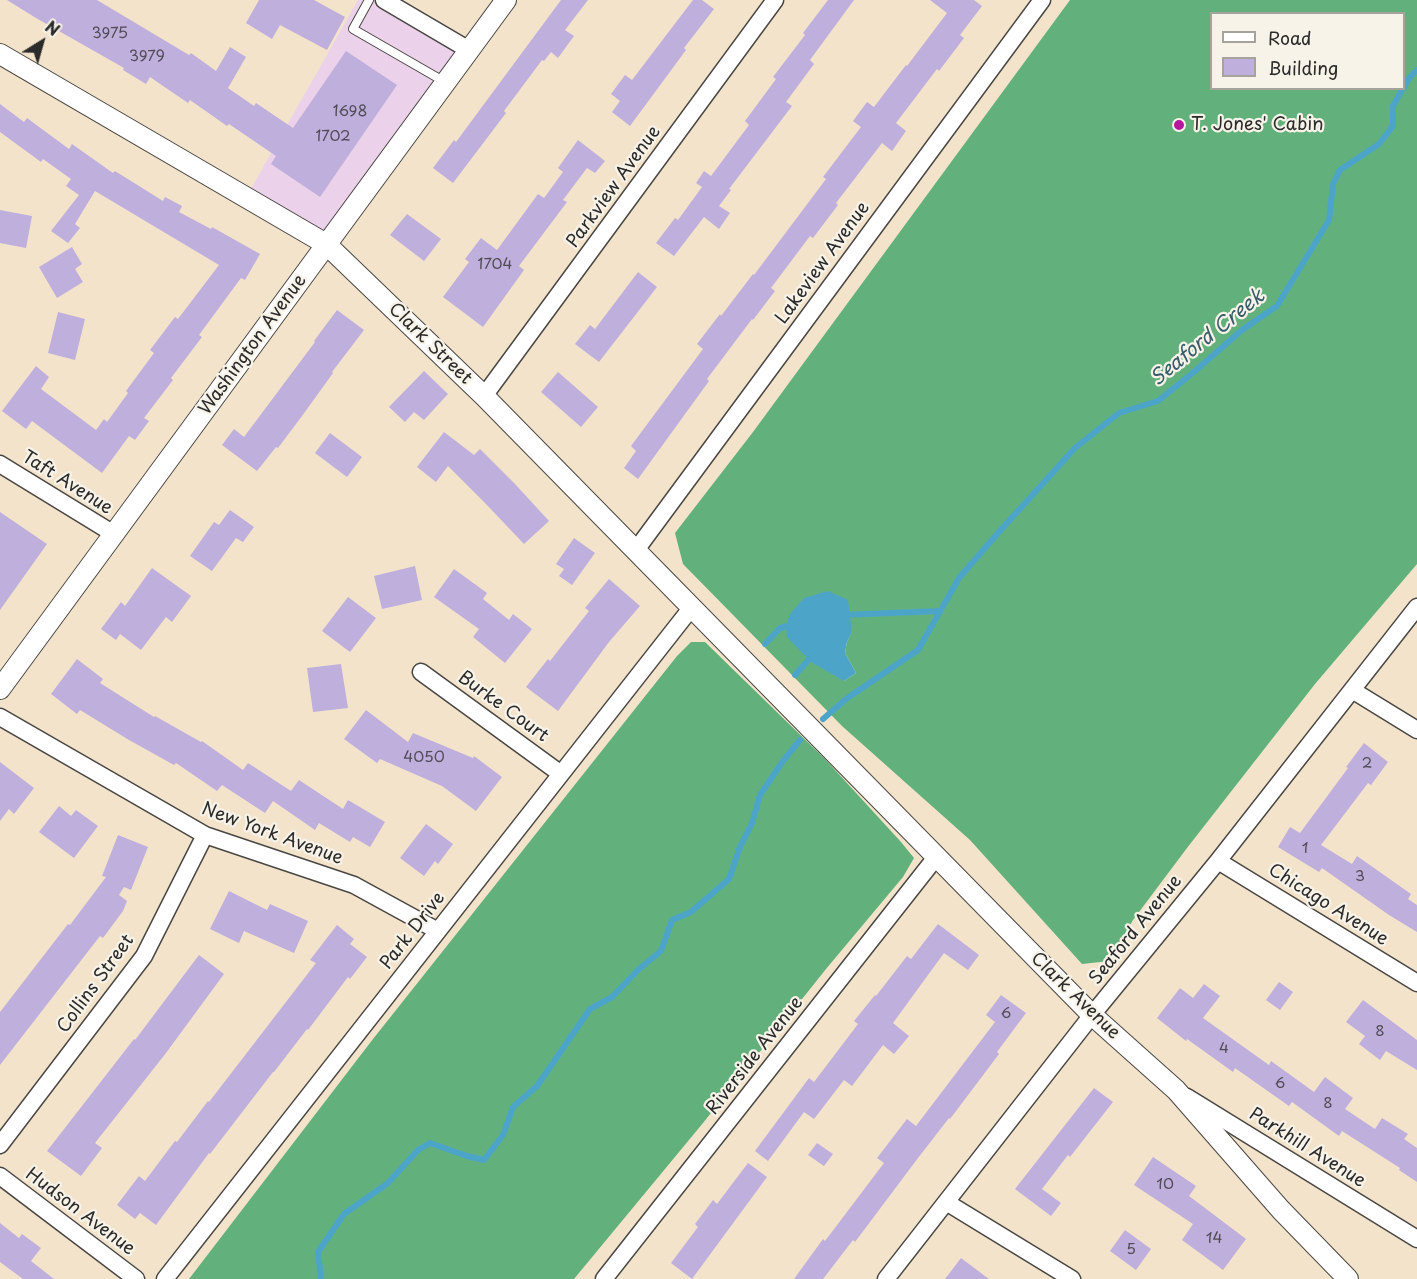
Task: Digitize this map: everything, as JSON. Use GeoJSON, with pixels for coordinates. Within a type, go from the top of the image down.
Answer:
{"type":"FeatureCollection","features":[{"type":"Feature","properties":{"kind":"street"},"geometry":{"type":"LineString","coordinates":[[384,0],[469,50]]}},
{"type":"Feature","properties":{"kind":"street","name":"Washington Avenue"},"geometry":{"type":"LineString","coordinates":[[0,689],[506,0]]}},
{"type":"Feature","properties":{"kind":"street","name":"Parkview Avenue"},"geometry":{"type":"LineString","coordinates":[[484,396],[775,0]]}},
{"type":"Feature","properties":{"kind":"street","name":"Lakeview Avenue"},"geometry":{"type":"LineString","coordinates":[[636,550],[1042,0]]}},
{"type":"Feature","properties":{"kind":"street","name":"Clark Street"},"geometry":{"type":"LineString","coordinates":[[0,54],[326,244],[484,396],[798,716]]}},
{"type":"Feature","properties":{"kind":"street","name":"Taft Avenue"},"geometry":{"type":"LineString","coordinates":[[0,464],[114,534]]}},
{"type":"Feature","properties":{"kind":"street","name":"Seaford Avenue"},"geometry":{"type":"LineString","coordinates":[[886,1279],[1092,1015],[1218,861],[1417,607]]}},
{"type":"Feature","properties":{"kind":"street","name":"Park Drive"},"geometry":{"type":"LineString","coordinates":[[165,1279],[692,608]]}},
{"type":"Feature","properties":{"kind":"street","name":"Burke Court"},"geometry":{"type":"LineString","coordinates":[[421,672],[561,774]]}},
{"type":"Feature","properties":{"kind":"street"},"geometry":{"type":"LineString","coordinates":[[1352,690],[1417,730]]}},
{"type":"Feature","properties":{"kind":"street","name":"Clark Avenue"},"geometry":{"type":"LineString","coordinates":[[798,716],[1092,1015],[1176,1090],[1281,1210],[1348,1279]]}},
{"type":"Feature","properties":{"kind":"street","name":"New York Avenue"},"geometry":{"type":"LineString","coordinates":[[0,717],[205,835],[354,885],[438,931]]}},
{"type":"Feature","properties":{"kind":"street","name":"Collins Street"},"geometry":{"type":"LineString","coordinates":[[0,1145],[144,956],[205,835]]}},
{"type":"Feature","properties":{"kind":"street","name":"Riverside Avenue"},"geometry":{"type":"LineString","coordinates":[[604,1279],[937,856]]}},
{"type":"Feature","properties":{"kind":"street","name":"Chicago Avenue"},"geometry":{"type":"LineString","coordinates":[[1218,861],[1417,983]]}},
{"type":"Feature","properties":{"kind":"street","name":"Parkhill Avenue"},"geometry":{"type":"LineString","coordinates":[[1176,1090],[1417,1239]]}},
{"type":"Feature","properties":{"kind":"street","name":"Hudson Avenue"},"geometry":{"type":"LineString","coordinates":[[0,1176],[136,1279]]}},
{"type":"Feature","properties":{"kind":"street"},"geometry":{"type":"LineString","coordinates":[[946,1202],[1072,1279]]}},
{"type":"Feature","properties":{"kind":"lane"},"geometry":{"type":"LineString","coordinates":[[369,0],[352,29],[445,82]]}},
{"type":"Feature","properties":{"kind":"shaded area"},"geometry":{"type":"Polygon","coordinates":[[[358,0],[375,0],[463,52],[325,238],[248,194],[358,0]]]}},
{"type":"Feature","properties":{"kind":"green space"},"geometry":{"type":"Polygon","coordinates":[[[1070,0],[1417,0],[1417,564],[1315,684],[1187,848],[1133,920],[1109,961],[1082,964],[970,840],[842,726],[683,564],[675,533],[753,432],[1070,0]],[[828,591],[844,681],[856,673],[845,653],[852,631],[828,591]]]}},
{"type":"Feature","properties":{"kind":"green space"},"geometry":{"type":"Polygon","coordinates":[[[691,642],[705,642],[825,759],[901,842],[914,858],[903,877],[574,1279],[189,1279],[373,1039],[677,656],[691,642]]]}},
{"type":"Feature","properties":{"kind":"water"},"geometry":{"type":"Polygon","coordinates":[[[828,591],[848,600],[852,632],[845,653],[856,673],[844,681],[811,662],[787,637],[786,626],[790,614],[804,598],[828,591]]]}},
{"type":"Feature","properties":{"kind":"building"},"geometry":{"type":"Polygon","coordinates":[[[7,0],[97,0],[189,55],[191,53],[216,71],[230,47],[246,57],[228,88],[254,106],[256,103],[293,128],[346,51],[397,85],[320,197],[271,164],[276,156],[229,124],[227,126],[190,100],[188,103],[150,77],[146,84],[123,70],[124,68],[7,0]]]}},
{"type":"Feature","properties":{"kind":"building"},"geometry":{"type":"Polygon","coordinates":[[[259,0],[314,0],[345,17],[327,50],[280,25],[272,39],[246,23],[259,0]]]}},
{"type":"Feature","properties":{"kind":"building"},"geometry":{"type":"Polygon","coordinates":[[[561,0],[588,0],[565,30],[574,36],[558,58],[551,52],[544,61],[542,60],[504,111],[506,113],[453,183],[433,168],[454,140],[456,142],[561,0]]]}},
{"type":"Feature","properties":{"kind":"building"},"geometry":{"type":"Polygon","coordinates":[[[693,0],[702,0],[714,9],[630,126],[612,112],[620,101],[611,94],[625,75],[632,80],[693,0]]]}},
{"type":"Feature","properties":{"kind":"building"},"geometry":{"type":"Polygon","coordinates":[[[828,0],[854,0],[810,60],[814,64],[786,102],[792,106],[729,189],[731,190],[719,206],[730,213],[719,229],[704,217],[674,256],[656,243],[675,218],[678,220],[702,187],[696,183],[704,171],[711,176],[749,125],[745,121],[776,79],[773,77],[805,35],[803,33],[828,0]]]}},
{"type":"Feature","properties":{"kind":"building"},"geometry":{"type":"Polygon","coordinates":[[[930,0],[974,0],[982,6],[960,35],[964,38],[896,123],[906,131],[892,151],[882,143],[836,203],[838,205],[813,238],[810,236],[771,288],[775,291],[707,379],[709,381],[638,479],[624,468],[636,451],[631,446],[703,349],[697,344],[754,275],[826,179],[823,177],[861,127],[853,121],[867,102],[874,107],[947,13],[930,0]]]}},
{"type":"Feature","properties":{"kind":"building"},"geometry":{"type":"Polygon","coordinates":[[[0,104],[24,122],[27,118],[69,149],[72,144],[113,173],[115,171],[163,201],[165,197],[182,206],[179,212],[211,229],[212,227],[260,254],[245,280],[241,278],[199,335],[202,337],[144,418],[149,421],[135,440],[129,436],[102,473],[32,421],[26,429],[2,411],[36,366],[49,377],[41,389],[96,430],[104,419],[107,422],[128,393],[126,391],[154,353],[150,350],[175,317],[178,319],[219,265],[95,191],[75,224],[80,228],[68,243],[51,231],[79,195],[66,186],[71,179],[43,159],[41,162],[0,132],[0,104]]]}},
{"type":"Feature","properties":{"kind":"building"},"geometry":{"type":"Polygon","coordinates":[[[578,140],[605,161],[595,173],[587,168],[563,200],[567,202],[519,266],[524,270],[483,327],[443,297],[469,262],[465,259],[481,238],[497,250],[538,194],[544,198],[563,172],[558,168],[578,140]]]}},
{"type":"Feature","properties":{"kind":"building"},"geometry":{"type":"Polygon","coordinates":[[[0,210],[32,216],[26,248],[0,243],[0,210]]]}},
{"type":"Feature","properties":{"kind":"building"},"geometry":{"type":"Polygon","coordinates":[[[407,214],[441,239],[424,261],[390,235],[407,214]]]}},
{"type":"Feature","properties":{"kind":"building"},"geometry":{"type":"Polygon","coordinates":[[[72,247],[82,264],[75,269],[83,282],[57,298],[39,267],[72,247]]]}},
{"type":"Feature","properties":{"kind":"building"},"geometry":{"type":"Polygon","coordinates":[[[638,272],[657,287],[599,362],[575,344],[590,325],[595,329],[638,272]]]}},
{"type":"Feature","properties":{"kind":"building"},"geometry":{"type":"Polygon","coordinates":[[[337,310],[364,330],[278,448],[276,447],[257,471],[222,445],[234,429],[244,437],[337,310]]]}},
{"type":"Feature","properties":{"kind":"building"},"geometry":{"type":"Polygon","coordinates":[[[58,312],[85,319],[75,360],[48,353],[58,312]]]}},
{"type":"Feature","properties":{"kind":"building"},"geometry":{"type":"Polygon","coordinates":[[[424,371],[448,394],[424,420],[414,412],[405,422],[389,407],[424,371]]]}},
{"type":"Feature","properties":{"kind":"building"},"geometry":{"type":"Polygon","coordinates":[[[558,372],[598,407],[581,427],[541,392],[558,372]]]}},
{"type":"Feature","properties":{"kind":"building"},"geometry":{"type":"Polygon","coordinates":[[[444,432],[474,455],[480,449],[549,521],[524,544],[448,466],[436,482],[417,467],[444,432]]]}},
{"type":"Feature","properties":{"kind":"building"},"geometry":{"type":"Polygon","coordinates":[[[330,433],[362,457],[347,477],[315,453],[330,433]]]}},
{"type":"Feature","properties":{"kind":"building"},"geometry":{"type":"Polygon","coordinates":[[[230,510],[254,527],[243,542],[236,538],[212,571],[190,556],[214,522],[219,525],[230,510]]]}},
{"type":"Feature","properties":{"kind":"building"},"geometry":{"type":"Polygon","coordinates":[[[0,512],[47,544],[0,610],[0,512]]]}},
{"type":"Feature","properties":{"kind":"building"},"geometry":{"type":"Polygon","coordinates":[[[574,538],[595,553],[572,585],[559,576],[564,569],[556,564],[574,538]]]}},
{"type":"Feature","properties":{"kind":"building"},"geometry":{"type":"Polygon","coordinates":[[[415,566],[422,600],[382,609],[374,576],[415,566]]]}},
{"type":"Feature","properties":{"kind":"building"},"geometry":{"type":"Polygon","coordinates":[[[152,568],[191,596],[172,622],[166,617],[141,650],[120,634],[116,640],[101,629],[121,602],[125,606],[152,568]]]}},
{"type":"Feature","properties":{"kind":"building"},"geometry":{"type":"Polygon","coordinates":[[[454,569],[487,593],[483,599],[509,620],[513,614],[532,629],[505,663],[473,637],[479,629],[434,597],[454,569]]]}},
{"type":"Feature","properties":{"kind":"building"},"geometry":{"type":"Polygon","coordinates":[[[609,579],[640,606],[609,642],[558,711],[526,687],[548,659],[550,661],[589,611],[585,608],[609,579]]]}},
{"type":"Feature","properties":{"kind":"building"},"geometry":{"type":"Polygon","coordinates":[[[348,597],[376,618],[350,652],[322,631],[348,597]]]}},
{"type":"Feature","properties":{"kind":"building"},"geometry":{"type":"Polygon","coordinates":[[[77,659],[103,679],[100,683],[154,717],[202,741],[243,770],[248,763],[291,791],[299,780],[343,809],[348,800],[385,822],[370,847],[353,837],[350,842],[319,823],[315,830],[273,801],[265,813],[222,785],[217,791],[176,763],[174,765],[80,710],[77,714],[51,694],[77,659]]]}},
{"type":"Feature","properties":{"kind":"building"},"geometry":{"type":"Polygon","coordinates":[[[341,664],[348,708],[313,712],[307,668],[341,664]]]}},
{"type":"Feature","properties":{"kind":"building"},"geometry":{"type":"Polygon","coordinates":[[[366,710],[408,742],[413,733],[473,758],[474,756],[502,777],[476,811],[442,786],[380,759],[377,763],[344,739],[366,710]]]}},
{"type":"Feature","properties":{"kind":"building"},"geometry":{"type":"Polygon","coordinates":[[[1364,743],[1388,762],[1371,785],[1368,783],[1321,845],[1352,864],[1357,856],[1411,894],[1408,899],[1417,905],[1417,932],[1322,868],[1319,872],[1278,847],[1290,827],[1300,833],[1364,743]]]}},
{"type":"Feature","properties":{"kind":"building"},"geometry":{"type":"Polygon","coordinates":[[[0,762],[34,788],[14,814],[9,809],[0,821],[0,762]]]}},
{"type":"Feature","properties":{"kind":"building"},"geometry":{"type":"Polygon","coordinates":[[[59,806],[71,816],[76,810],[98,826],[74,858],[39,832],[59,806]]]}},
{"type":"Feature","properties":{"kind":"building"},"geometry":{"type":"Polygon","coordinates":[[[426,824],[453,844],[438,864],[435,861],[424,876],[400,858],[426,824]]]}},
{"type":"Feature","properties":{"kind":"building"},"geometry":{"type":"Polygon","coordinates":[[[118,835],[148,847],[131,890],[124,887],[119,895],[127,901],[123,911],[103,938],[100,936],[0,1065],[0,1012],[106,877],[102,876],[118,835]]]}},
{"type":"Feature","properties":{"kind":"building"},"geometry":{"type":"Polygon","coordinates":[[[229,891],[267,910],[270,904],[308,921],[294,953],[244,931],[239,943],[210,929],[229,891]]]}},
{"type":"Feature","properties":{"kind":"building"},"geometry":{"type":"Polygon","coordinates":[[[938,924],[979,955],[968,970],[944,953],[893,1023],[909,1036],[894,1054],[883,1045],[852,1086],[844,1080],[814,1119],[804,1112],[768,1161],[755,1151],[809,1078],[814,1082],[858,1024],[854,1021],[907,956],[911,959],[938,924]]]}},
{"type":"Feature","properties":{"kind":"building"},"geometry":{"type":"Polygon","coordinates":[[[337,925],[354,939],[350,944],[367,957],[350,979],[348,977],[209,1153],[156,1225],[140,1213],[135,1219],[117,1205],[139,1176],[145,1181],[175,1141],[177,1142],[209,1102],[316,963],[310,960],[337,925]]]}},
{"type":"Feature","properties":{"kind":"building"},"geometry":{"type":"Polygon","coordinates":[[[199,955],[224,974],[166,1053],[95,1143],[102,1148],[81,1176],[47,1151],[199,955]]]}},
{"type":"Feature","properties":{"kind":"building"},"geometry":{"type":"Polygon","coordinates":[[[1279,982],[1293,992],[1280,1010],[1266,1000],[1279,982]]]}},
{"type":"Feature","properties":{"kind":"building"},"geometry":{"type":"Polygon","coordinates":[[[1204,984],[1220,996],[1203,1018],[1269,1065],[1271,1061],[1314,1092],[1325,1077],[1353,1098],[1345,1109],[1375,1129],[1382,1118],[1408,1134],[1404,1139],[1417,1148],[1417,1182],[1399,1170],[1400,1168],[1342,1131],[1339,1136],[1292,1102],[1289,1106],[1235,1068],[1233,1072],[1187,1039],[1186,1041],[1157,1018],[1180,988],[1193,998],[1204,984]]]}},
{"type":"Feature","properties":{"kind":"building"},"geometry":{"type":"Polygon","coordinates":[[[1001,995],[1026,1013],[997,1052],[999,1054],[855,1242],[853,1240],[823,1279],[794,1279],[884,1163],[877,1158],[907,1119],[916,1126],[995,1022],[986,1015],[1001,995]]]}},
{"type":"Feature","properties":{"kind":"building"},"geometry":{"type":"Polygon","coordinates":[[[1363,1000],[1417,1040],[1417,1070],[1386,1051],[1380,1060],[1359,1044],[1365,1036],[1346,1022],[1363,1000]]]}},
{"type":"Feature","properties":{"kind":"building"},"geometry":{"type":"Polygon","coordinates":[[[1094,1088],[1113,1102],[1042,1189],[1061,1203],[1051,1216],[1015,1189],[1094,1088]]]}},
{"type":"Feature","properties":{"kind":"building"},"geometry":{"type":"Polygon","coordinates":[[[817,1143],[833,1154],[824,1166],[808,1155],[817,1143]]]}},
{"type":"Feature","properties":{"kind":"building"},"geometry":{"type":"Polygon","coordinates":[[[1153,1157],[1196,1186],[1189,1196],[1246,1239],[1223,1270],[1182,1240],[1193,1224],[1134,1185],[1153,1157]]]}},
{"type":"Feature","properties":{"kind":"building"},"geometry":{"type":"Polygon","coordinates":[[[748,1163],[767,1177],[692,1279],[671,1263],[698,1227],[695,1224],[713,1200],[717,1204],[748,1163]]]}},
{"type":"Feature","properties":{"kind":"building"},"geometry":{"type":"Polygon","coordinates":[[[0,1223],[19,1238],[22,1234],[41,1248],[31,1261],[54,1279],[23,1279],[0,1262],[0,1223]]]}},
{"type":"Feature","properties":{"kind":"building"},"geometry":{"type":"Polygon","coordinates":[[[1125,1230],[1151,1249],[1136,1270],[1110,1251],[1125,1230]]]}},
{"type":"Feature","properties":{"kind":"building"},"geometry":{"type":"Polygon","coordinates":[[[961,1258],[989,1279],[945,1279],[961,1258]]]}},
{"type":"Feature","properties":{"kind":"waterway","name":"Seaford Creek"},"geometry":{"type":"LineString","coordinates":[[1405,85],[1417,70]]}},
{"type":"Feature","properties":{"kind":"waterway","name":"Seaford Creek"},"geometry":{"type":"LineString","coordinates":[[823,719],[846,699],[918,650],[959,578],[1075,448],[1119,413],[1158,401],[1242,330],[1277,306],[1329,220],[1333,184],[1340,170],[1379,144],[1393,126],[1393,106],[1402,90]]}},
{"type":"Feature","properties":{"kind":"waterway"},"geometry":{"type":"LineString","coordinates":[[842,615],[940,611]]}},
{"type":"Feature","properties":{"kind":"waterway"},"geometry":{"type":"LineString","coordinates":[[765,644],[780,628],[791,625]]}},
{"type":"Feature","properties":{"kind":"waterway"},"geometry":{"type":"LineString","coordinates":[[795,675],[811,654]]}},
{"type":"Feature","properties":{"kind":"waterway","name":"Seaford Creek"},"geometry":{"type":"LineString","coordinates":[[321,1279],[318,1252],[344,1214],[388,1183],[418,1150],[430,1143],[484,1160],[503,1135],[513,1107],[537,1086],[590,1009],[612,997],[639,969],[661,951],[672,920],[691,912],[729,879],[740,847],[752,823],[760,795],[800,740]]}},
{"type":"Feature","properties":{"kind":"place","name":"T. Jones' Cabin"},"geometry":{"type":"Point","coordinates":[1179,125]}}]}
